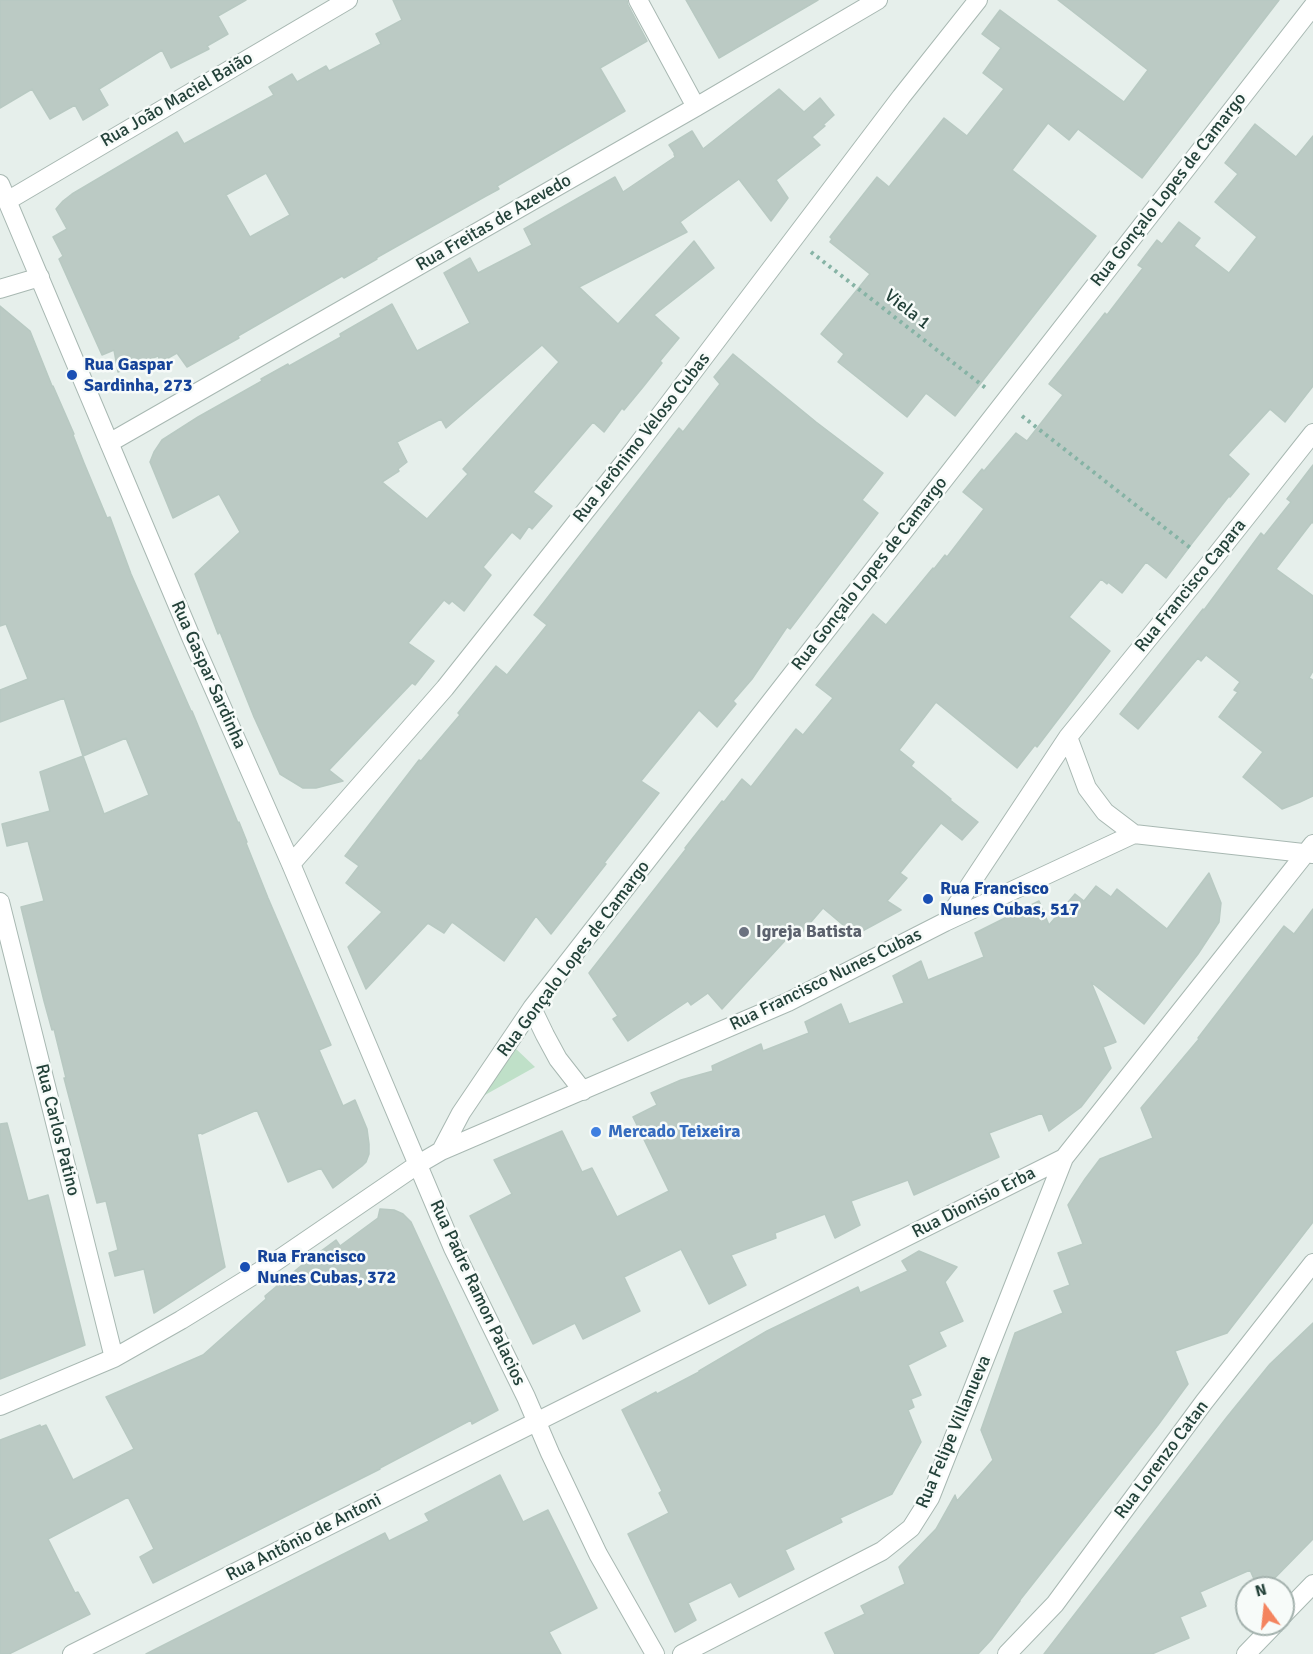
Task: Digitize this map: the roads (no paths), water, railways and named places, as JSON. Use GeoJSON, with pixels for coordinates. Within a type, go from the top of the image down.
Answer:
{"type":"FeatureCollection","features":[{"type":"Feature","properties":{"kind":"street","name":"Rua João Maciel Baião"},"geometry":{"type":"LineString","coordinates":[[4,192],[348,0]]}},
{"type":"Feature","properties":{"kind":"street"},"geometry":{"type":"LineString","coordinates":[[638,0],[696,107]]}},
{"type":"Feature","properties":{"kind":"street","name":"Rua Freitas de Azevedo"},"geometry":{"type":"LineString","coordinates":[[109,443],[696,107],[878,0]]}},
{"type":"Feature","properties":{"kind":"street","name":"Rua Jerônimo Veloso Cubas"},"geometry":{"type":"LineString","coordinates":[[291,864],[445,688],[633,451],[978,0]]}},
{"type":"Feature","properties":{"kind":"street","name":"Rua Gonçalo Lopes de Camargo"},"geometry":{"type":"LineString","coordinates":[[441,1151],[461,1113],[532,1008],[1313,6]]}},
{"type":"Feature","properties":{"kind":"street","name":"Rua Gaspar Sardinha"},"geometry":{"type":"LineString","coordinates":[[4,192],[417,1165]]}},
{"type":"Feature","properties":{"kind":"street"},"geometry":{"type":"LineString","coordinates":[[0,289],[40,277]]}},
{"type":"Feature","properties":{"kind":"street","name":"Rua Francisco Capara"},"geometry":{"type":"LineString","coordinates":[[945,922],[1068,737],[1313,433]]}},
{"type":"Feature","properties":{"kind":"street"},"geometry":{"type":"LineString","coordinates":[[1068,737],[1088,788],[1105,812],[1134,834],[1311,851]]}},
{"type":"Feature","properties":{"kind":"street","name":"Rua Francisco Nunes Cubas"},"geometry":{"type":"LineString","coordinates":[[0,1406],[114,1358],[181,1320],[275,1262],[441,1151],[788,1002],[945,922],[1134,834]]}},
{"type":"Feature","properties":{"kind":"street","name":"Rua Dionisio Erba"},"geometry":{"type":"LineString","coordinates":[[537,1422],[1064,1158],[1311,851]]}},
{"type":"Feature","properties":{"kind":"street","name":"Rua Carlos Patino"},"geometry":{"type":"LineString","coordinates":[[0,902],[114,1358]]}},
{"type":"Feature","properties":{"kind":"street"},"geometry":{"type":"LineString","coordinates":[[532,1008],[558,1059],[583,1091]]}},
{"type":"Feature","properties":{"kind":"street","name":"Rua Felipe Villanueva"},"geometry":{"type":"LineString","coordinates":[[682,1654],[882,1551],[910,1528],[930,1498],[1064,1158]]}},
{"type":"Feature","properties":{"kind":"street","name":"Rua Padre Ramon Palacios"},"geometry":{"type":"LineString","coordinates":[[417,1165],[453,1248],[537,1422]]}},
{"type":"Feature","properties":{"kind":"street","name":"Rua Lorenzo Catan"},"geometry":{"type":"LineString","coordinates":[[1007,1654],[1054,1604],[1204,1402],[1313,1263]]}},
{"type":"Feature","properties":{"kind":"street"},"geometry":{"type":"LineString","coordinates":[[537,1422],[598,1554],[655,1654]]}},
{"type":"Feature","properties":{"kind":"street","name":"Rua Antônio de Antoni"},"geometry":{"type":"LineString","coordinates":[[72,1654],[537,1422]]}},
{"type":"Feature","properties":{"kind":"street"},"geometry":{"type":"LineString","coordinates":[[1295,1603],[1313,1584]]}},
{"type":"Feature","properties":{"kind":"street"},"geometry":{"type":"LineString","coordinates":[[1246,1654],[1263,1636]]}},
{"type":"Feature","properties":{"kind":"place","name":"Rua Gaspar Sardinha, 273"},"geometry":{"type":"Point","coordinates":[72,375]}},
{"type":"Feature","properties":{"kind":"place","name":"Rua Francisco Nunes Cubas, 517"},"geometry":{"type":"Point","coordinates":[928,899]}},
{"type":"Feature","properties":{"kind":"place","name":"Igreja Batista"},"geometry":{"type":"Point","coordinates":[744,932]}},
{"type":"Feature","properties":{"kind":"place","name":"Mercado Teixeira"},"geometry":{"type":"Point","coordinates":[596,1132]}},
{"type":"Feature","properties":{"kind":"place","name":"Rua Francisco Nunes Cubas, 372"},"geometry":{"type":"Point","coordinates":[245,1267]}}]}
